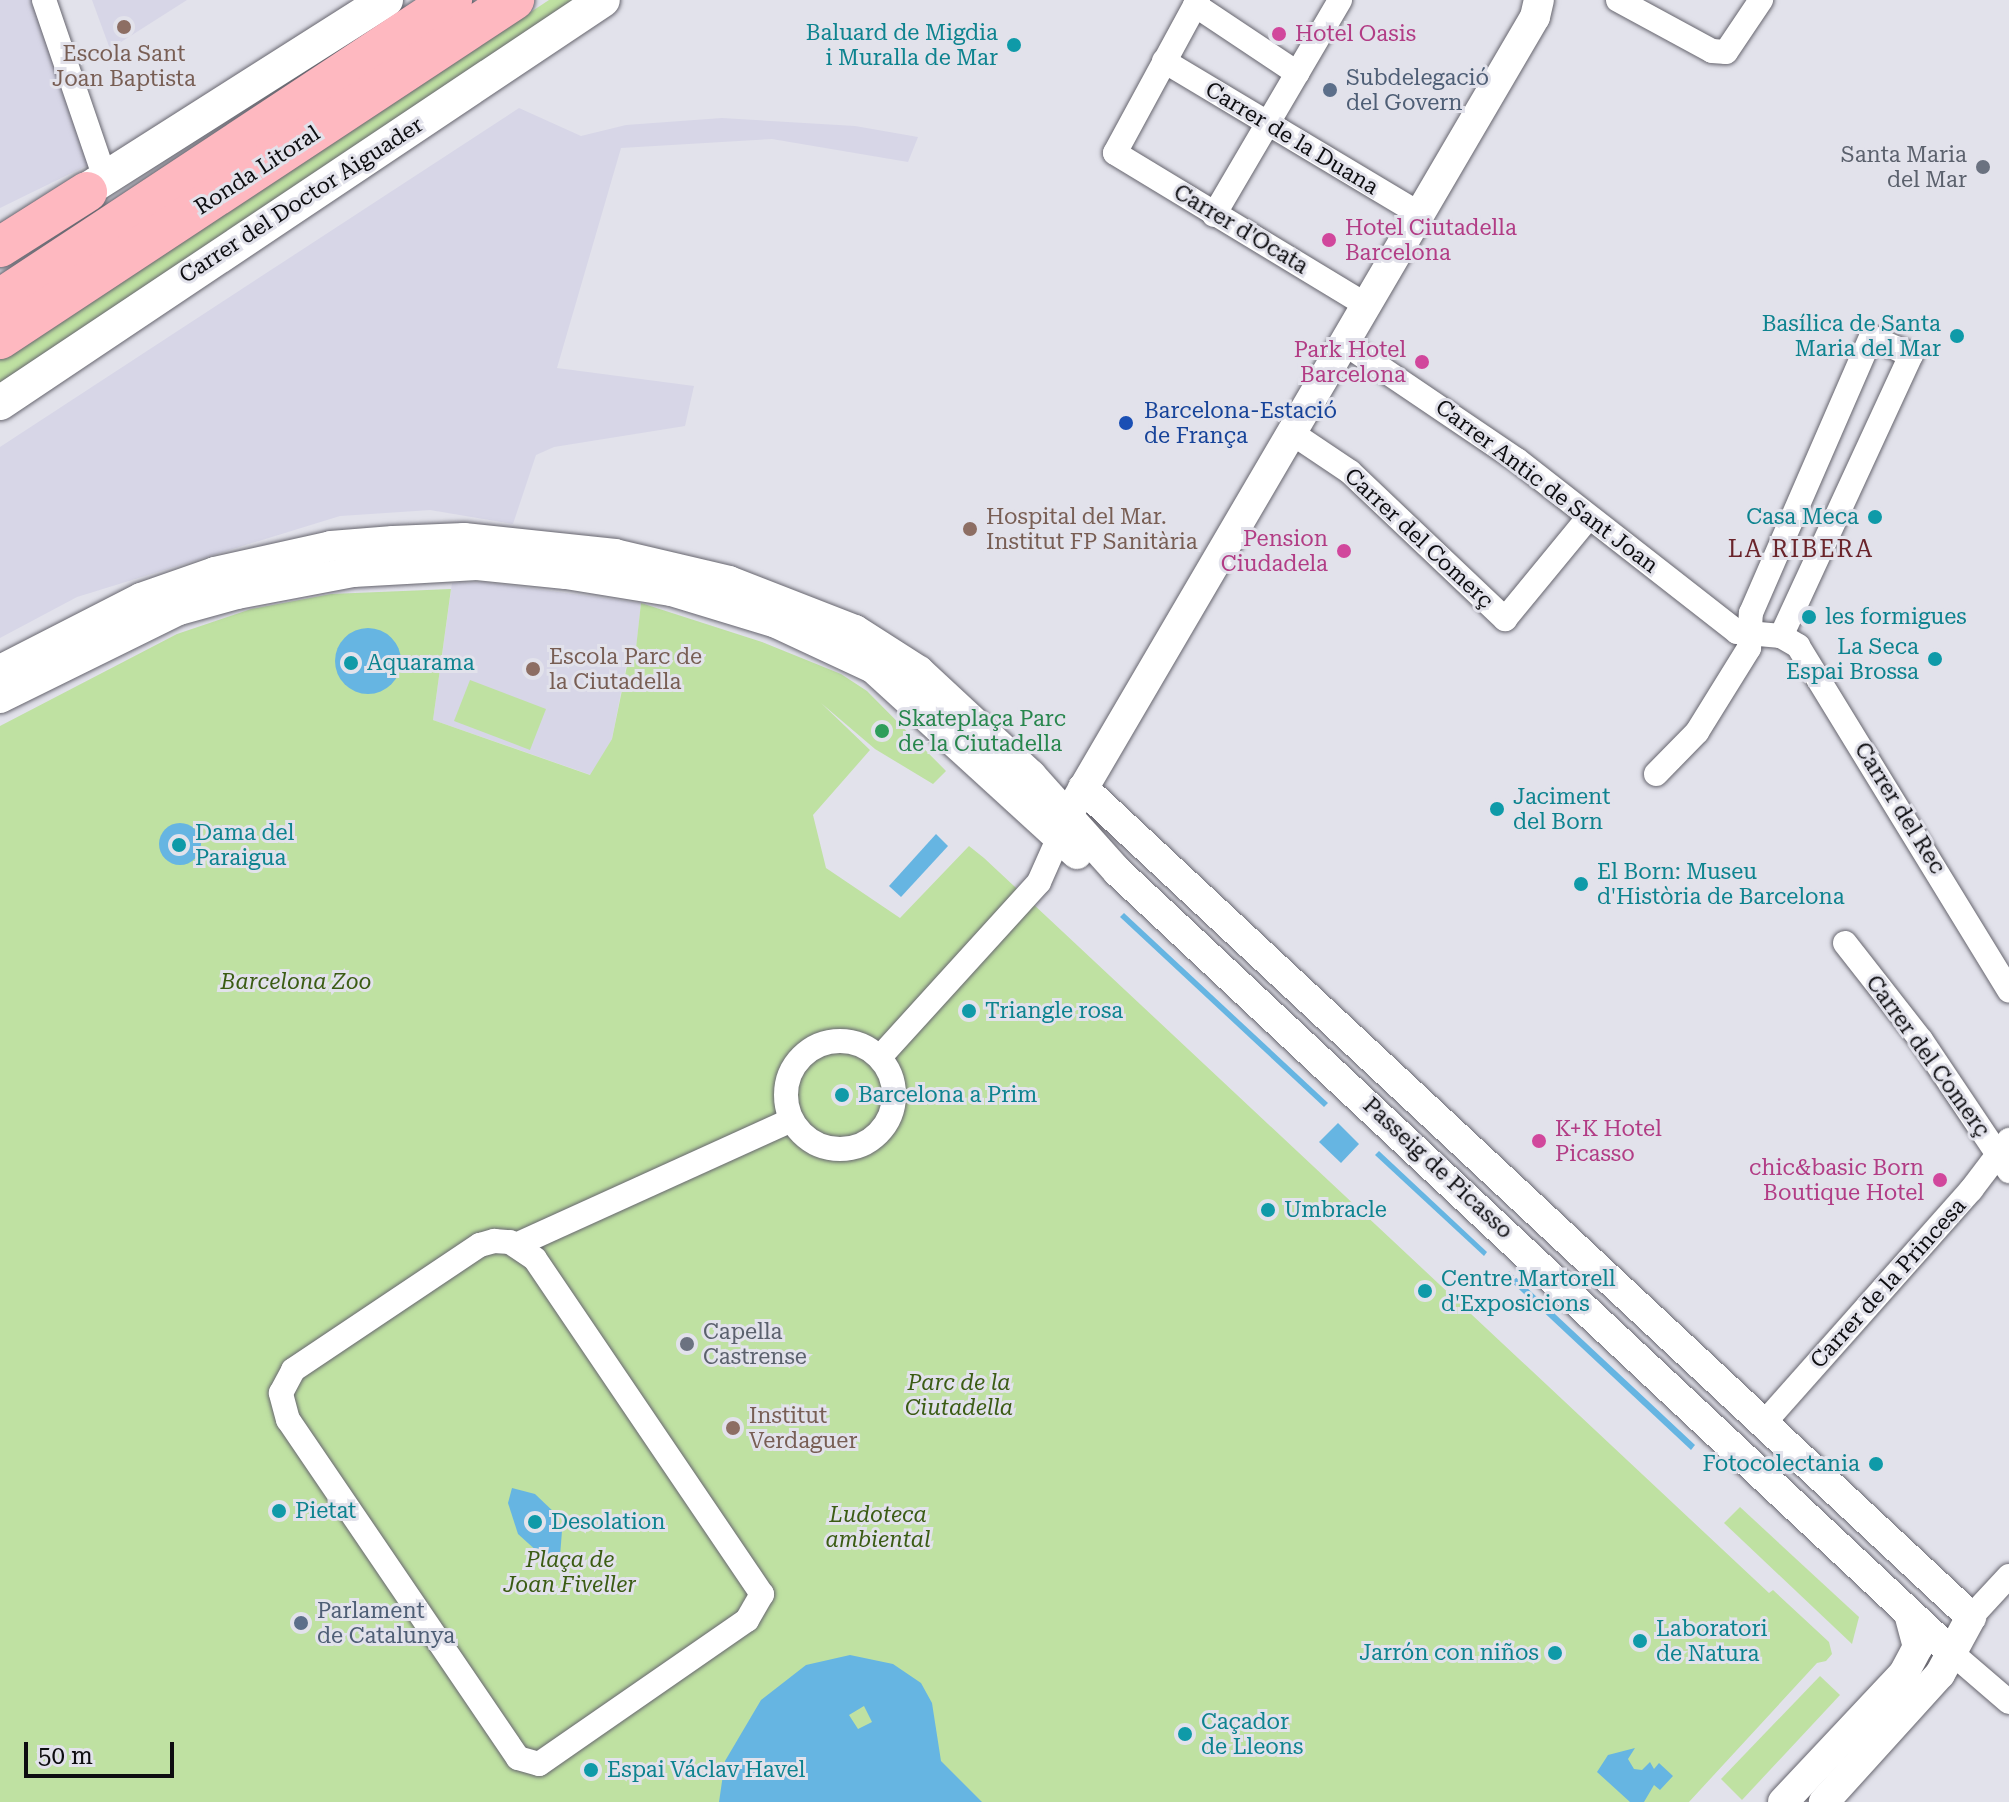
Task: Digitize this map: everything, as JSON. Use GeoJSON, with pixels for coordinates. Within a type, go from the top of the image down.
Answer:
{"type":"FeatureCollection","features":[{"type":"Feature","properties":{"kind":"highway","name":"Ronda Litoral"},"geometry":{"type":"LineString","coordinates":[[0,299],[452,0]]}},
{"type":"Feature","properties":{"kind":"highway","name":"Ronda Litoral"},"geometry":{"type":"LineString","coordinates":[[0,339],[514,0]]}},
{"type":"Feature","properties":{"kind":"highway"},"geometry":{"type":"LineString","coordinates":[[0,247],[96,186]]}},
{"type":"Feature","properties":{"kind":"highway"},"geometry":{"type":"LineString","coordinates":[[0,278],[130,214]]}},
{"type":"Feature","properties":{"kind":"main road","name":"Carrer del Doctor Aiguader"},"geometry":{"type":"LineString","coordinates":[[0,403],[603,0]]}},
{"type":"Feature","properties":{"kind":"main road"},"geometry":{"type":"LineString","coordinates":[[0,237],[96,186],[380,2]]}},
{"type":"Feature","properties":{"kind":"street"},"geometry":{"type":"LineString","coordinates":[[44,0],[96,186]]}},
{"type":"Feature","properties":{"kind":"street"},"geometry":{"type":"LineString","coordinates":[[1214,215],[1340,0]]}},
{"type":"Feature","properties":{"kind":"street"},"geometry":{"type":"LineString","coordinates":[[1618,0],[1712,51],[1726,52],[1761,0]]}},
{"type":"Feature","properties":{"kind":"street"},"geometry":{"type":"LineString","coordinates":[[1164,61],[1197,3],[1297,73]]}},
{"type":"Feature","properties":{"kind":"street"},"geometry":{"type":"LineString","coordinates":[[880,1057],[1039,882],[1083,788],[1543,6]]}},
{"type":"Feature","properties":{"kind":"street","name":"Carrer de la Duana"},"geometry":{"type":"LineString","coordinates":[[1164,61],[1268,127],[1420,214]]}},
{"type":"Feature","properties":{"kind":"street","name":"Carrer d'Ocata"},"geometry":{"type":"LineString","coordinates":[[1164,61],[1115,153],[1366,305]]}},
{"type":"Feature","properties":{"kind":"street"},"geometry":{"type":"LineString","coordinates":[[1656,774],[1726,691],[1750,626],[1871,337],[1911,355],[1781,636],[1750,626]]}},
{"type":"Feature","properties":{"kind":"street","name":"Carrer Antic de Sant Joan"},"geometry":{"type":"LineString","coordinates":[[1344,343],[1517,460],[1737,632],[1750,626]]}},
{"type":"Feature","properties":{"kind":"street","name":"Carrer del Comerç"},"geometry":{"type":"LineString","coordinates":[[1292,433],[1341,465],[1505,619],[1588,518]]}},
{"type":"Feature","properties":{"kind":"street"},"geometry":{"type":"LineString","coordinates":[[0,670],[141,598],[256,561],[331,546],[393,541],[464,538],[568,546],[729,581],[816,611],[879,642],[954,703],[1064,827]]}},
{"type":"Feature","properties":{"kind":"street"},"geometry":{"type":"LineString","coordinates":[[0,698],[179,610],[237,594],[353,572],[477,565],[566,574],[671,591],[754,616],[873,668],[1064,827],[1706,1444],[1739,1454],[1764,1423]]}},
{"type":"Feature","properties":{"kind":"street","name":"Carrer del Rec"},"geometry":{"type":"LineString","coordinates":[[1781,636],[1798,646],[2009,990]]}},
{"type":"Feature","properties":{"kind":"street"},"geometry":{"type":"LineString","coordinates":[[1083,788],[1764,1423],[1961,1635]]}},
{"type":"Feature","properties":{"kind":"street","name":"Passeig de Picasso"},"geometry":{"type":"LineString","coordinates":[[1064,827],[1102,855],[1544,1267],[1910,1617],[1961,1635],[2009,1702]]}},
{"type":"Feature","properties":{"kind":"street","name":"Carrer del Comerç"},"geometry":{"type":"LineString","coordinates":[[1845,943],[2006,1155]]}},
{"type":"Feature","properties":{"kind":"street"},"geometry":{"type":"LineString","coordinates":[[832,1041],[849,1041],[880,1057],[895,1087],[895,1104],[889,1120],[865,1144],[831,1149],[801,1134],[791,1120],[786,1086],[791,1070],[809,1051],[832,1041]]}},
{"type":"Feature","properties":{"kind":"street"},"geometry":{"type":"LineString","coordinates":[[516,1245],[535,1259],[762,1594],[747,1620],[539,1764],[518,1758],[288,1420],[281,1393],[293,1370],[480,1245],[494,1241],[516,1245],[791,1120]]}},
{"type":"Feature","properties":{"kind":"street","name":"Carrer de la Princesa"},"geometry":{"type":"LineString","coordinates":[[1764,1423],[2006,1155]]}},
{"type":"Feature","properties":{"kind":"street"},"geometry":{"type":"LineString","coordinates":[[1544,1267],[1569,1241]]}},
{"type":"Feature","properties":{"kind":"street"},"geometry":{"type":"LineString","coordinates":[[1824,1802],[1933,1683],[1961,1635],[2009,1576]]}},
{"type":"Feature","properties":{"kind":"street"},"geometry":{"type":"LineString","coordinates":[[1788,1800],[1904,1673],[1918,1647],[1910,1617]]}},
{"type":"Feature","properties":{"kind":"street"},"geometry":{"type":"LineString","coordinates":[[1918,1647],[1961,1635]]}},
{"type":"Feature","properties":{"kind":"shaded area"},"geometry":{"type":"Polygon","coordinates":[[[0,0],[34,0],[90,164],[0,208],[0,0]]]}},
{"type":"Feature","properties":{"kind":"shaded area","name":"Escola Sant Joan Baptista"},"geometry":{"type":"Polygon","coordinates":[[[92,0],[187,0],[110,49],[92,0]]]}},
{"type":"Feature","properties":{"kind":"shaded area"},"geometry":{"type":"Polygon","coordinates":[[[519,108],[581,136],[626,125],[722,118],[855,126],[918,137],[908,162],[772,139],[621,148],[557,368],[694,386],[685,426],[554,447],[536,455],[513,524],[430,510],[340,516],[77,597],[0,638],[0,447],[519,108]]]}},
{"type":"Feature","properties":{"kind":"shaded area","name":"Escola Parc de la Ciutadella"},"geometry":{"type":"Polygon","coordinates":[[[483,582],[641,603],[635,658],[628,657],[612,739],[591,775],[433,720],[452,583],[483,582]]]}},
{"type":"Feature","properties":{"kind":"green space"},"geometry":{"type":"Polygon","coordinates":[[[549,0],[574,0],[0,383],[0,360],[549,0]]]}},
{"type":"Feature","properties":{"kind":"green space","name":"Parc de la Ciutadella"},"geometry":{"type":"Polygon","coordinates":[[[451,589],[433,720],[590,775],[612,739],[629,656],[635,657],[641,603],[762,642],[841,674],[867,691],[946,771],[933,784],[875,749],[821,703],[870,750],[813,815],[826,868],[900,918],[969,846],[1769,1593],[1773,1590],[1829,1642],[1832,1654],[1826,1661],[1817,1663],[1689,1802],[0,1802],[0,726],[177,634],[251,609],[331,594],[451,589]]]}},
{"type":"Feature","properties":{"kind":"green space"},"geometry":{"type":"Polygon","coordinates":[[[470,680],[546,709],[530,750],[454,721],[470,680]]]}},
{"type":"Feature","properties":{"kind":"green space"},"geometry":{"type":"Polygon","coordinates":[[[1740,1507],[1859,1617],[1852,1644],[1724,1523],[1740,1507]]]}},
{"type":"Feature","properties":{"kind":"green space"},"geometry":{"type":"Polygon","coordinates":[[[1820,1676],[1840,1695],[1742,1800],[1721,1779],[1820,1676]]]}},
{"type":"Feature","properties":{"kind":"water"},"geometry":{"type":"Polygon","coordinates":[[[368,628],[381,631],[391,638],[398,648],[401,661],[398,674],[391,684],[381,691],[368,694],[355,691],[345,684],[338,674],[335,661],[338,648],[345,638],[355,631],[368,628]]]}},
{"type":"Feature","properties":{"kind":"water"},"geometry":{"type":"Polygon","coordinates":[[[180,823],[195,829],[201,844],[195,859],[180,865],[165,859],[159,844],[165,829],[180,823]]]}},
{"type":"Feature","properties":{"kind":"water"},"geometry":{"type":"Polygon","coordinates":[[[936,834],[948,846],[901,897],[889,886],[936,834]]]}},
{"type":"Feature","properties":{"kind":"water"},"geometry":{"type":"Polygon","coordinates":[[[1124,913],[1328,1103],[1324,1107],[1120,917],[1124,913]]]}},
{"type":"Feature","properties":{"kind":"water"},"geometry":{"type":"Polygon","coordinates":[[[1338,1123],[1359,1144],[1341,1163],[1319,1142],[1338,1123]]]}},
{"type":"Feature","properties":{"kind":"water"},"geometry":{"type":"Polygon","coordinates":[[[1379,1151],[1487,1252],[1484,1256],[1375,1155],[1379,1151]]]}},
{"type":"Feature","properties":{"kind":"water"},"geometry":{"type":"Polygon","coordinates":[[[1509,1271],[1695,1445],[1691,1450],[1505,1276],[1509,1271]]]}},
{"type":"Feature","properties":{"kind":"water"},"geometry":{"type":"Polygon","coordinates":[[[512,1488],[535,1494],[556,1514],[562,1531],[560,1556],[539,1553],[518,1534],[508,1503],[512,1488]]]}},
{"type":"Feature","properties":{"kind":"water"},"geometry":{"type":"Polygon","coordinates":[[[850,1655],[893,1664],[921,1683],[932,1703],[941,1761],[982,1802],[719,1802],[725,1761],[761,1700],[806,1665],[850,1655]],[[864,1706],[849,1715],[858,1729],[872,1722],[864,1706]]]}},
{"type":"Feature","properties":{"kind":"water"},"geometry":{"type":"Polygon","coordinates":[[[1635,1748],[1628,1759],[1634,1769],[1642,1770],[1650,1762],[1654,1769],[1659,1763],[1673,1776],[1660,1790],[1654,1785],[1644,1802],[1630,1802],[1597,1772],[1608,1755],[1635,1748]]]}},
{"type":"Feature","properties":{"kind":"place","name":"Escola Sant Joan Baptista"},"geometry":{"type":"Point","coordinates":[124,27]}},
{"type":"Feature","properties":{"kind":"place","name":"Hotel Oasis"},"geometry":{"type":"Point","coordinates":[1279,34]}},
{"type":"Feature","properties":{"kind":"place","name":"Baluard de Migdia i Muralla de Mar"},"geometry":{"type":"Point","coordinates":[1014,45]}},
{"type":"Feature","properties":{"kind":"place","name":"Subdelegació del Govern"},"geometry":{"type":"Point","coordinates":[1330,90]}},
{"type":"Feature","properties":{"kind":"place","name":"Santa Maria del Mar"},"geometry":{"type":"Point","coordinates":[1983,167]}},
{"type":"Feature","properties":{"kind":"place","name":"Hotel Ciutadella Barcelona"},"geometry":{"type":"Point","coordinates":[1329,240]}},
{"type":"Feature","properties":{"kind":"place","name":"Basílica de Santa Maria del Mar"},"geometry":{"type":"Point","coordinates":[1957,336]}},
{"type":"Feature","properties":{"kind":"place","name":"Park Hotel Barcelona"},"geometry":{"type":"Point","coordinates":[1422,362]}},
{"type":"Feature","properties":{"kind":"place","name":"Barcelona-Estació de França"},"geometry":{"type":"Point","coordinates":[1126,423]}},
{"type":"Feature","properties":{"kind":"place","name":"Casa Meca"},"geometry":{"type":"Point","coordinates":[1875,517]}},
{"type":"Feature","properties":{"kind":"place","name":"Hospital del Mar. Institut FP Sanitària"},"geometry":{"type":"Point","coordinates":[970,529]}},
{"type":"Feature","properties":{"kind":"place","name":"Pension Ciudadela"},"geometry":{"type":"Point","coordinates":[1344,551]}},
{"type":"Feature","properties":{"kind":"place","name":"les formigues"},"geometry":{"type":"Point","coordinates":[1809,617]}},
{"type":"Feature","properties":{"kind":"place","name":"La Seca Espai Brossa"},"geometry":{"type":"Point","coordinates":[1935,659]}},
{"type":"Feature","properties":{"kind":"place","name":"Aquarama"},"geometry":{"type":"Point","coordinates":[351,663]}},
{"type":"Feature","properties":{"kind":"place","name":"Escola Parc de la Ciutadella"},"geometry":{"type":"Point","coordinates":[533,669]}},
{"type":"Feature","properties":{"kind":"place","name":"Skateplaça Parc de la Ciutadella"},"geometry":{"type":"Point","coordinates":[882,731]}},
{"type":"Feature","properties":{"kind":"place","name":"Jaciment del Born"},"geometry":{"type":"Point","coordinates":[1497,809]}},
{"type":"Feature","properties":{"kind":"place","name":"Dama del Paraigua"},"geometry":{"type":"Point","coordinates":[179,845]}},
{"type":"Feature","properties":{"kind":"place","name":"El Born: Museu d'Història de Barcelona"},"geometry":{"type":"Point","coordinates":[1581,884]}},
{"type":"Feature","properties":{"kind":"place","name":"Triangle rosa"},"geometry":{"type":"Point","coordinates":[969,1011]}},
{"type":"Feature","properties":{"kind":"place","name":"Barcelona a Prim"},"geometry":{"type":"Point","coordinates":[842,1095]}},
{"type":"Feature","properties":{"kind":"place","name":"K+K Hotel Picasso"},"geometry":{"type":"Point","coordinates":[1539,1141]}},
{"type":"Feature","properties":{"kind":"place","name":"chic&basic Born Boutique Hotel"},"geometry":{"type":"Point","coordinates":[1940,1180]}},
{"type":"Feature","properties":{"kind":"place","name":"Umbracle"},"geometry":{"type":"Point","coordinates":[1268,1210]}},
{"type":"Feature","properties":{"kind":"place","name":"Centre Martorell d'Exposicions"},"geometry":{"type":"Point","coordinates":[1425,1291]}},
{"type":"Feature","properties":{"kind":"place","name":"Capella Castrense"},"geometry":{"type":"Point","coordinates":[687,1344]}},
{"type":"Feature","properties":{"kind":"place","name":"Institut Verdaguer"},"geometry":{"type":"Point","coordinates":[733,1428]}},
{"type":"Feature","properties":{"kind":"place","name":"Fotocolectania"},"geometry":{"type":"Point","coordinates":[1876,1464]}},
{"type":"Feature","properties":{"kind":"place","name":"Pietat"},"geometry":{"type":"Point","coordinates":[279,1511]}},
{"type":"Feature","properties":{"kind":"place","name":"Desolation"},"geometry":{"type":"Point","coordinates":[535,1522]}},
{"type":"Feature","properties":{"kind":"place","name":"Parlament de Catalunya"},"geometry":{"type":"Point","coordinates":[301,1623]}},
{"type":"Feature","properties":{"kind":"place","name":"Laboratori de Natura"},"geometry":{"type":"Point","coordinates":[1640,1641]}},
{"type":"Feature","properties":{"kind":"place","name":"Jarrón con niños"},"geometry":{"type":"Point","coordinates":[1555,1653]}},
{"type":"Feature","properties":{"kind":"place","name":"Caçador de Lleons"},"geometry":{"type":"Point","coordinates":[1185,1734]}},
{"type":"Feature","properties":{"kind":"place","name":"Espai Václav Havel"},"geometry":{"type":"Point","coordinates":[591,1770]}},
{"type":"Feature","properties":{"kind":"district","name":"LA RIBERA"},"geometry":{"type":"Point","coordinates":[1801,550]}},
{"type":"Feature","properties":{"kind":"park label","name":"Barcelona Zoo"},"geometry":{"type":"Point","coordinates":[296,982]}},
{"type":"Feature","properties":{"kind":"park label","name":"Ludoteca ambiental"},"geometry":{"type":"Point","coordinates":[878,1526]}},
{"type":"Feature","properties":{"kind":"park label","name":"Plaça de Joan Fiveller"},"geometry":{"type":"Point","coordinates":[570,1572]}}]}
